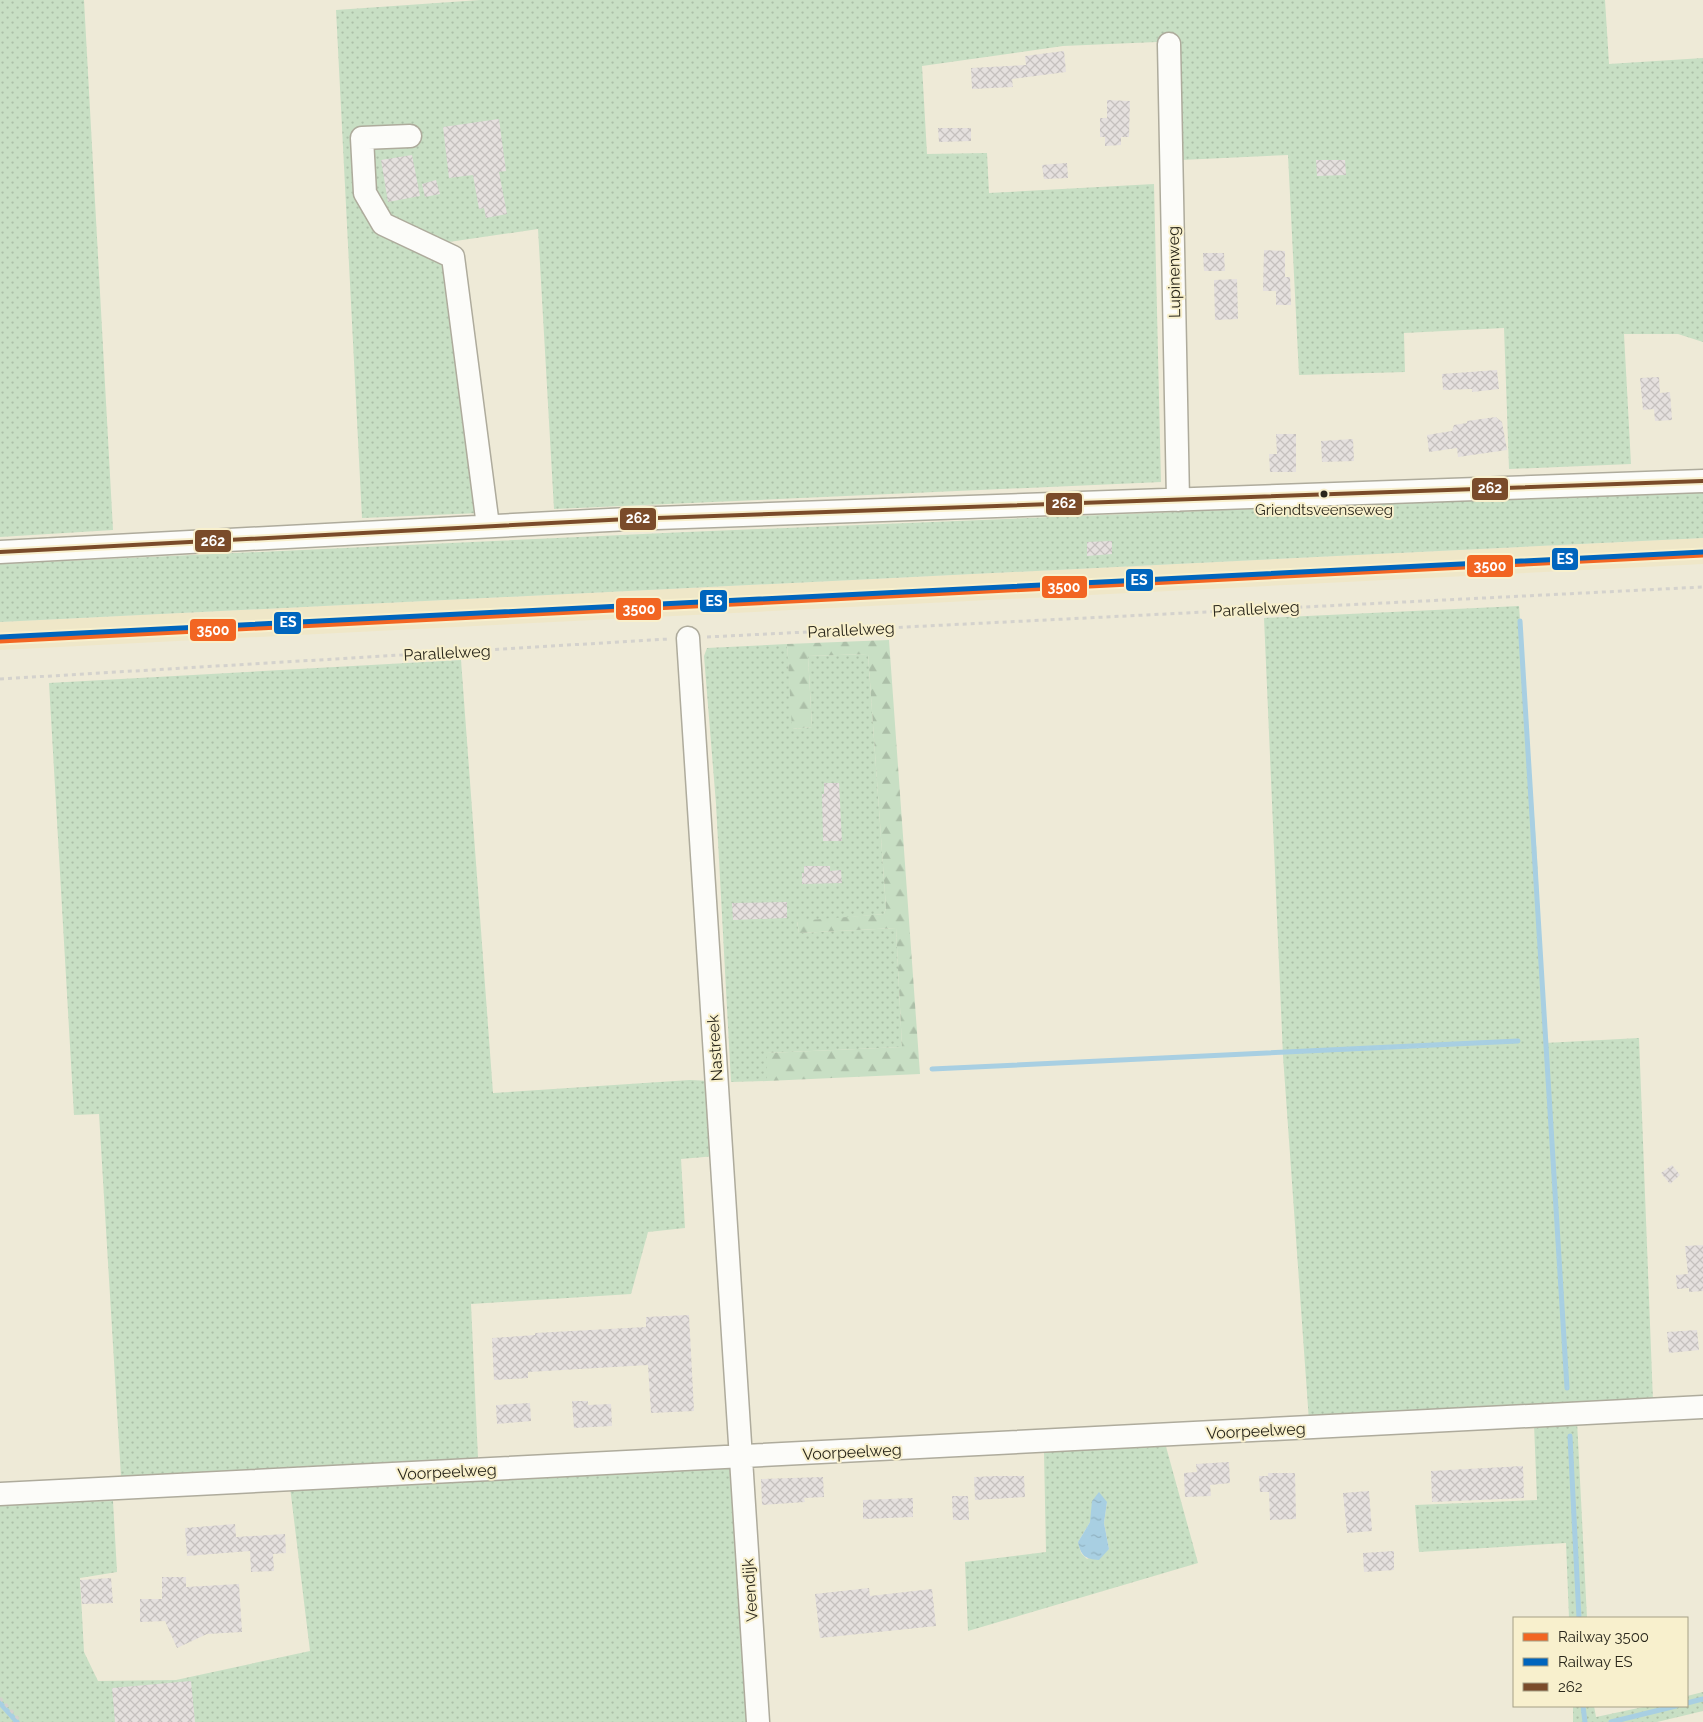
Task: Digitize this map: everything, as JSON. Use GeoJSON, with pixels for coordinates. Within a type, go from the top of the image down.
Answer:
{"type":"FeatureCollection","features":[{"type":"Feature","properties":{"kind":"street","name":"Lupinenweg"},"geometry":{"type":"LineString","coordinates":[[1169,44],[1178,500]]}},
{"type":"Feature","properties":{"kind":"street"},"geometry":{"type":"LineString","coordinates":[[410,136],[362,138],[365,193],[383,224],[453,257],[488,526]]}},
{"type":"Feature","properties":{"kind":"street"},"geometry":{"type":"LineString","coordinates":[[0,552],[647,518],[1703,481]]}},
{"type":"Feature","properties":{"kind":"street","name":"Nastreek"},"geometry":{"type":"LineString","coordinates":[[688,638],[741,1457]]}},
{"type":"Feature","properties":{"kind":"street","name":"Voorpeelweg"},"geometry":{"type":"LineString","coordinates":[[0,1494],[1703,1408]]}},
{"type":"Feature","properties":{"kind":"street","name":"Veendijk"},"geometry":{"type":"LineString","coordinates":[[741,1457],[758,1722]]}},
{"type":"Feature","properties":{"kind":"path","name":"Parallelweg"},"geometry":{"type":"LineString","coordinates":[[0,679],[688,638],[1703,587]]}},
{"type":"Feature","properties":{"kind":"path"},"geometry":{"type":"LineString","coordinates":[[0,1698],[21,1722]]}},
{"type":"Feature","properties":{"kind":"shaded area"},"geometry":{"type":"Polygon","coordinates":[[[1703,538],[1703,564],[0,650],[0,622],[1703,538]]]}},
{"type":"Feature","properties":{"kind":"green space"},"geometry":{"type":"Polygon","coordinates":[[[0,0],[84,0],[113,530],[0,537],[0,0]]]}},
{"type":"Feature","properties":{"kind":"green space"},"geometry":{"type":"Polygon","coordinates":[[[480,0],[1605,0],[1609,64],[1703,58],[1703,342],[1678,334],[1624,334],[1631,464],[1509,469],[1504,328],[1404,333],[1405,372],[1299,375],[1288,155],[1181,160],[1180,41],[1063,46],[922,66],[927,154],[987,153],[989,193],[1154,184],[1161,482],[554,509],[538,229],[442,243],[480,513],[362,518],[336,10],[480,0]]]}},
{"type":"Feature","properties":{"kind":"green space"},"geometry":{"type":"Polygon","coordinates":[[[1703,489],[1703,538],[0,622],[0,564],[687,532],[1226,510],[1254,506],[1703,489]]]}},
{"type":"Feature","properties":{"kind":"green space"},"geometry":{"type":"Polygon","coordinates":[[[1519,606],[1537,858],[1545,1043],[1639,1038],[1653,1402],[1309,1421],[1283,1056],[1264,618],[1519,606]]]}},
{"type":"Feature","properties":{"kind":"green space"},"geometry":{"type":"Polygon","coordinates":[[[889,640],[920,1074],[767,1081],[767,1053],[902,1047],[896,928],[799,933],[797,921],[884,914],[886,908],[868,654],[808,656],[812,727],[792,729],[787,644],[889,640]]]}},
{"type":"Feature","properties":{"kind":"green space"},"geometry":{"type":"Polygon","coordinates":[[[787,644],[793,729],[812,727],[808,656],[868,654],[886,908],[884,914],[797,922],[799,933],[896,928],[902,1047],[767,1053],[767,1081],[731,1082],[716,804],[704,656],[707,648],[787,644]]]}},
{"type":"Feature","properties":{"kind":"green space"},"geometry":{"type":"Polygon","coordinates":[[[461,660],[493,1093],[690,1080],[711,1081],[716,1156],[681,1159],[685,1228],[648,1232],[631,1294],[471,1304],[478,1458],[121,1477],[99,1114],[74,1115],[49,683],[461,660]]]}},
{"type":"Feature","properties":{"kind":"green space"},"geometry":{"type":"Polygon","coordinates":[[[1577,1421],[1587,1617],[1569,1617],[1566,1543],[1419,1552],[1415,1505],[1537,1500],[1534,1424],[1577,1421]]]}},
{"type":"Feature","properties":{"kind":"green space"},"geometry":{"type":"Polygon","coordinates":[[[1165,1443],[1198,1563],[968,1631],[965,1562],[1046,1552],[1044,1452],[1165,1443]],[[1107,1502],[1090,1522],[1078,1542],[1081,1553],[1087,1559],[1109,1549],[1104,1523],[1107,1502]]]}},
{"type":"Feature","properties":{"kind":"green space"},"geometry":{"type":"Polygon","coordinates":[[[730,1465],[749,1722],[0,1722],[0,1504],[113,1501],[117,1572],[80,1578],[84,1652],[98,1681],[176,1680],[310,1651],[290,1487],[730,1465]]]}},
{"type":"Feature","properties":{"kind":"green space"},"geometry":{"type":"Polygon","coordinates":[[[1703,1692],[1703,1711],[1657,1722],[1573,1722],[1573,1707],[1594,1707],[1596,1717],[1643,1707],[1688,1707],[1688,1696],[1703,1692]]]}},
{"type":"Feature","properties":{"kind":"water"},"geometry":{"type":"Polygon","coordinates":[[[1099,1492],[1107,1502],[1104,1523],[1109,1549],[1099,1560],[1084,1556],[1078,1542],[1090,1522],[1092,1501],[1099,1492]]]}},
{"type":"Feature","properties":{"kind":"building"},"geometry":{"type":"Polygon","coordinates":[[[1064,51],[1066,72],[1012,79],[1013,87],[972,89],[971,68],[1026,65],[1025,56],[1064,51]]]}},
{"type":"Feature","properties":{"kind":"building"},"geometry":{"type":"Polygon","coordinates":[[[1107,100],[1130,101],[1129,137],[1121,137],[1121,145],[1105,146],[1105,137],[1100,137],[1100,118],[1107,118],[1107,100]]]}},
{"type":"Feature","properties":{"kind":"building"},"geometry":{"type":"Polygon","coordinates":[[[499,119],[506,171],[499,172],[507,214],[486,218],[484,208],[479,209],[473,175],[449,178],[443,127],[499,119]]]}},
{"type":"Feature","properties":{"kind":"building"},"geometry":{"type":"Polygon","coordinates":[[[938,128],[971,128],[971,141],[939,142],[938,128]]]}},
{"type":"Feature","properties":{"kind":"building"},"geometry":{"type":"Polygon","coordinates":[[[412,155],[420,196],[388,202],[381,160],[412,155]]]}},
{"type":"Feature","properties":{"kind":"building"},"geometry":{"type":"Polygon","coordinates":[[[1316,160],[1345,160],[1346,175],[1317,176],[1316,160]]]}},
{"type":"Feature","properties":{"kind":"building"},"geometry":{"type":"Polygon","coordinates":[[[1067,163],[1068,178],[1044,179],[1042,165],[1067,163]]]}},
{"type":"Feature","properties":{"kind":"building"},"geometry":{"type":"Polygon","coordinates":[[[436,180],[440,194],[425,197],[422,184],[436,180]]]}},
{"type":"Feature","properties":{"kind":"building"},"geometry":{"type":"Polygon","coordinates":[[[1264,250],[1285,251],[1285,277],[1290,277],[1291,305],[1276,305],[1276,291],[1263,291],[1264,250]]]}},
{"type":"Feature","properties":{"kind":"building"},"geometry":{"type":"Polygon","coordinates":[[[1203,253],[1224,253],[1225,271],[1204,271],[1203,253]]]}},
{"type":"Feature","properties":{"kind":"building"},"geometry":{"type":"Polygon","coordinates":[[[1237,279],[1238,319],[1215,320],[1214,280],[1237,279]]]}},
{"type":"Feature","properties":{"kind":"building"},"geometry":{"type":"Polygon","coordinates":[[[1497,370],[1499,389],[1472,392],[1472,389],[1443,390],[1442,374],[1497,370]]]}},
{"type":"Feature","properties":{"kind":"building"},"geometry":{"type":"Polygon","coordinates":[[[1659,377],[1660,393],[1670,392],[1672,420],[1655,421],[1654,409],[1643,410],[1640,378],[1659,377]]]}},
{"type":"Feature","properties":{"kind":"building"},"geometry":{"type":"Polygon","coordinates":[[[1496,417],[1502,422],[1507,450],[1458,457],[1457,448],[1429,452],[1427,435],[1452,431],[1454,425],[1467,423],[1467,421],[1496,417]]]}},
{"type":"Feature","properties":{"kind":"building"},"geometry":{"type":"Polygon","coordinates":[[[1276,434],[1296,434],[1296,472],[1270,472],[1269,454],[1277,454],[1276,434]]]}},
{"type":"Feature","properties":{"kind":"building"},"geometry":{"type":"Polygon","coordinates":[[[1353,439],[1354,461],[1322,462],[1321,441],[1353,439]]]}},
{"type":"Feature","properties":{"kind":"building"},"geometry":{"type":"Polygon","coordinates":[[[1112,541],[1112,554],[1087,556],[1087,542],[1112,541]]]}},
{"type":"Feature","properties":{"kind":"building"},"geometry":{"type":"Polygon","coordinates":[[[824,783],[839,783],[842,841],[823,841],[822,794],[824,794],[824,783]]]}},
{"type":"Feature","properties":{"kind":"building"},"geometry":{"type":"Polygon","coordinates":[[[804,866],[830,866],[830,871],[841,870],[842,883],[802,884],[804,866]]]}},
{"type":"Feature","properties":{"kind":"building"},"geometry":{"type":"Polygon","coordinates":[[[787,902],[787,918],[733,920],[732,903],[787,902]]]}},
{"type":"Feature","properties":{"kind":"building"},"geometry":{"type":"Polygon","coordinates":[[[1672,1165],[1680,1175],[1670,1184],[1661,1173],[1672,1165]]]}},
{"type":"Feature","properties":{"kind":"building"},"geometry":{"type":"Polygon","coordinates":[[[1703,1245],[1703,1291],[1689,1292],[1689,1288],[1677,1289],[1676,1275],[1688,1274],[1685,1246],[1703,1245]]]}},
{"type":"Feature","properties":{"kind":"building"},"geometry":{"type":"Polygon","coordinates":[[[689,1315],[694,1411],[651,1413],[648,1365],[528,1372],[528,1378],[494,1380],[492,1338],[535,1335],[535,1333],[646,1327],[646,1317],[689,1315]]]}},
{"type":"Feature","properties":{"kind":"building"},"geometry":{"type":"Polygon","coordinates":[[[1697,1330],[1699,1350],[1669,1353],[1667,1332],[1697,1330]]]}},
{"type":"Feature","properties":{"kind":"building"},"geometry":{"type":"Polygon","coordinates":[[[572,1401],[588,1401],[588,1405],[611,1404],[612,1426],[574,1428],[572,1401]]]}},
{"type":"Feature","properties":{"kind":"building"},"geometry":{"type":"Polygon","coordinates":[[[530,1403],[531,1421],[497,1424],[496,1405],[530,1403]]]}},
{"type":"Feature","properties":{"kind":"building"},"geometry":{"type":"Polygon","coordinates":[[[1229,1462],[1230,1483],[1210,1485],[1211,1496],[1185,1497],[1184,1473],[1197,1472],[1196,1464],[1229,1462]]]}},
{"type":"Feature","properties":{"kind":"building"},"geometry":{"type":"Polygon","coordinates":[[[1523,1466],[1524,1498],[1432,1502],[1431,1471],[1523,1466]]]}},
{"type":"Feature","properties":{"kind":"building"},"geometry":{"type":"Polygon","coordinates":[[[1268,1473],[1295,1473],[1296,1519],[1270,1520],[1269,1492],[1260,1492],[1259,1476],[1268,1476],[1268,1473]]]}},
{"type":"Feature","properties":{"kind":"building"},"geometry":{"type":"Polygon","coordinates":[[[1024,1476],[1025,1497],[975,1500],[974,1477],[1024,1476]]]}},
{"type":"Feature","properties":{"kind":"building"},"geometry":{"type":"Polygon","coordinates":[[[823,1477],[824,1497],[804,1498],[805,1502],[762,1505],[761,1479],[823,1477]]]}},
{"type":"Feature","properties":{"kind":"building"},"geometry":{"type":"Polygon","coordinates":[[[1369,1491],[1372,1531],[1347,1533],[1343,1493],[1369,1491]]]}},
{"type":"Feature","properties":{"kind":"building"},"geometry":{"type":"Polygon","coordinates":[[[952,1496],[968,1496],[969,1520],[953,1520],[952,1496]]]}},
{"type":"Feature","properties":{"kind":"building"},"geometry":{"type":"Polygon","coordinates":[[[913,1498],[913,1517],[863,1519],[863,1500],[913,1498]]]}},
{"type":"Feature","properties":{"kind":"building"},"geometry":{"type":"Polygon","coordinates":[[[235,1524],[236,1537],[285,1534],[286,1553],[273,1554],[274,1571],[251,1572],[250,1551],[187,1556],[185,1528],[235,1524]]]}},
{"type":"Feature","properties":{"kind":"building"},"geometry":{"type":"Polygon","coordinates":[[[1394,1551],[1394,1570],[1364,1572],[1363,1553],[1394,1551]]]}},
{"type":"Feature","properties":{"kind":"building"},"geometry":{"type":"Polygon","coordinates":[[[162,1577],[186,1577],[186,1587],[239,1584],[242,1632],[207,1634],[177,1648],[165,1621],[140,1622],[140,1599],[162,1599],[162,1577]]]}},
{"type":"Feature","properties":{"kind":"building"},"geometry":{"type":"Polygon","coordinates":[[[111,1578],[113,1603],[82,1604],[80,1580],[111,1578]]]}},
{"type":"Feature","properties":{"kind":"building"},"geometry":{"type":"Polygon","coordinates":[[[869,1588],[870,1596],[932,1589],[936,1626],[820,1638],[815,1594],[869,1588]]]}},
{"type":"Feature","properties":{"kind":"building"},"geometry":{"type":"Polygon","coordinates":[[[191,1681],[195,1722],[115,1722],[112,1688],[191,1681]]]}},
{"type":"Feature","properties":{"kind":"waterway"},"geometry":{"type":"LineString","coordinates":[[1520,621],[1567,1388]]}},
{"type":"Feature","properties":{"kind":"waterway"},"geometry":{"type":"LineString","coordinates":[[932,1069],[1518,1041]]}},
{"type":"Feature","properties":{"kind":"waterway"},"geometry":{"type":"LineString","coordinates":[[1570,1436],[1579,1617]]}},
{"type":"Feature","properties":{"kind":"waterway"},"geometry":{"type":"LineString","coordinates":[[1688,1703],[1703,1699]]}},
{"type":"Feature","properties":{"kind":"waterway"},"geometry":{"type":"LineString","coordinates":[[0,1703],[17,1722]]}},
{"type":"Feature","properties":{"kind":"waterway"},"geometry":{"type":"LineString","coordinates":[[1583,1707],[1585,1722]]}},
{"type":"Feature","properties":{"kind":"waterway"},"geometry":{"type":"LineString","coordinates":[[1611,1722],[1672,1707]]}},
{"type":"Feature","properties":{"kind":"rail line","name":"ES"},"geometry":{"type":"LineString","coordinates":[[0,637],[1703,552]]}},
{"type":"Feature","properties":{"kind":"rail line","name":"3500"},"geometry":{"type":"LineString","coordinates":[[0,641],[1703,555]]}},
{"type":"Feature","properties":{"kind":"transit line","name":"262"},"geometry":{"type":"LineString","coordinates":[[0,552],[628,519],[1703,481]]}},
{"type":"Feature","properties":{"kind":"place","name":"Griendtsveenseweg"},"geometry":{"type":"Point","coordinates":[1324,494]}}]}
